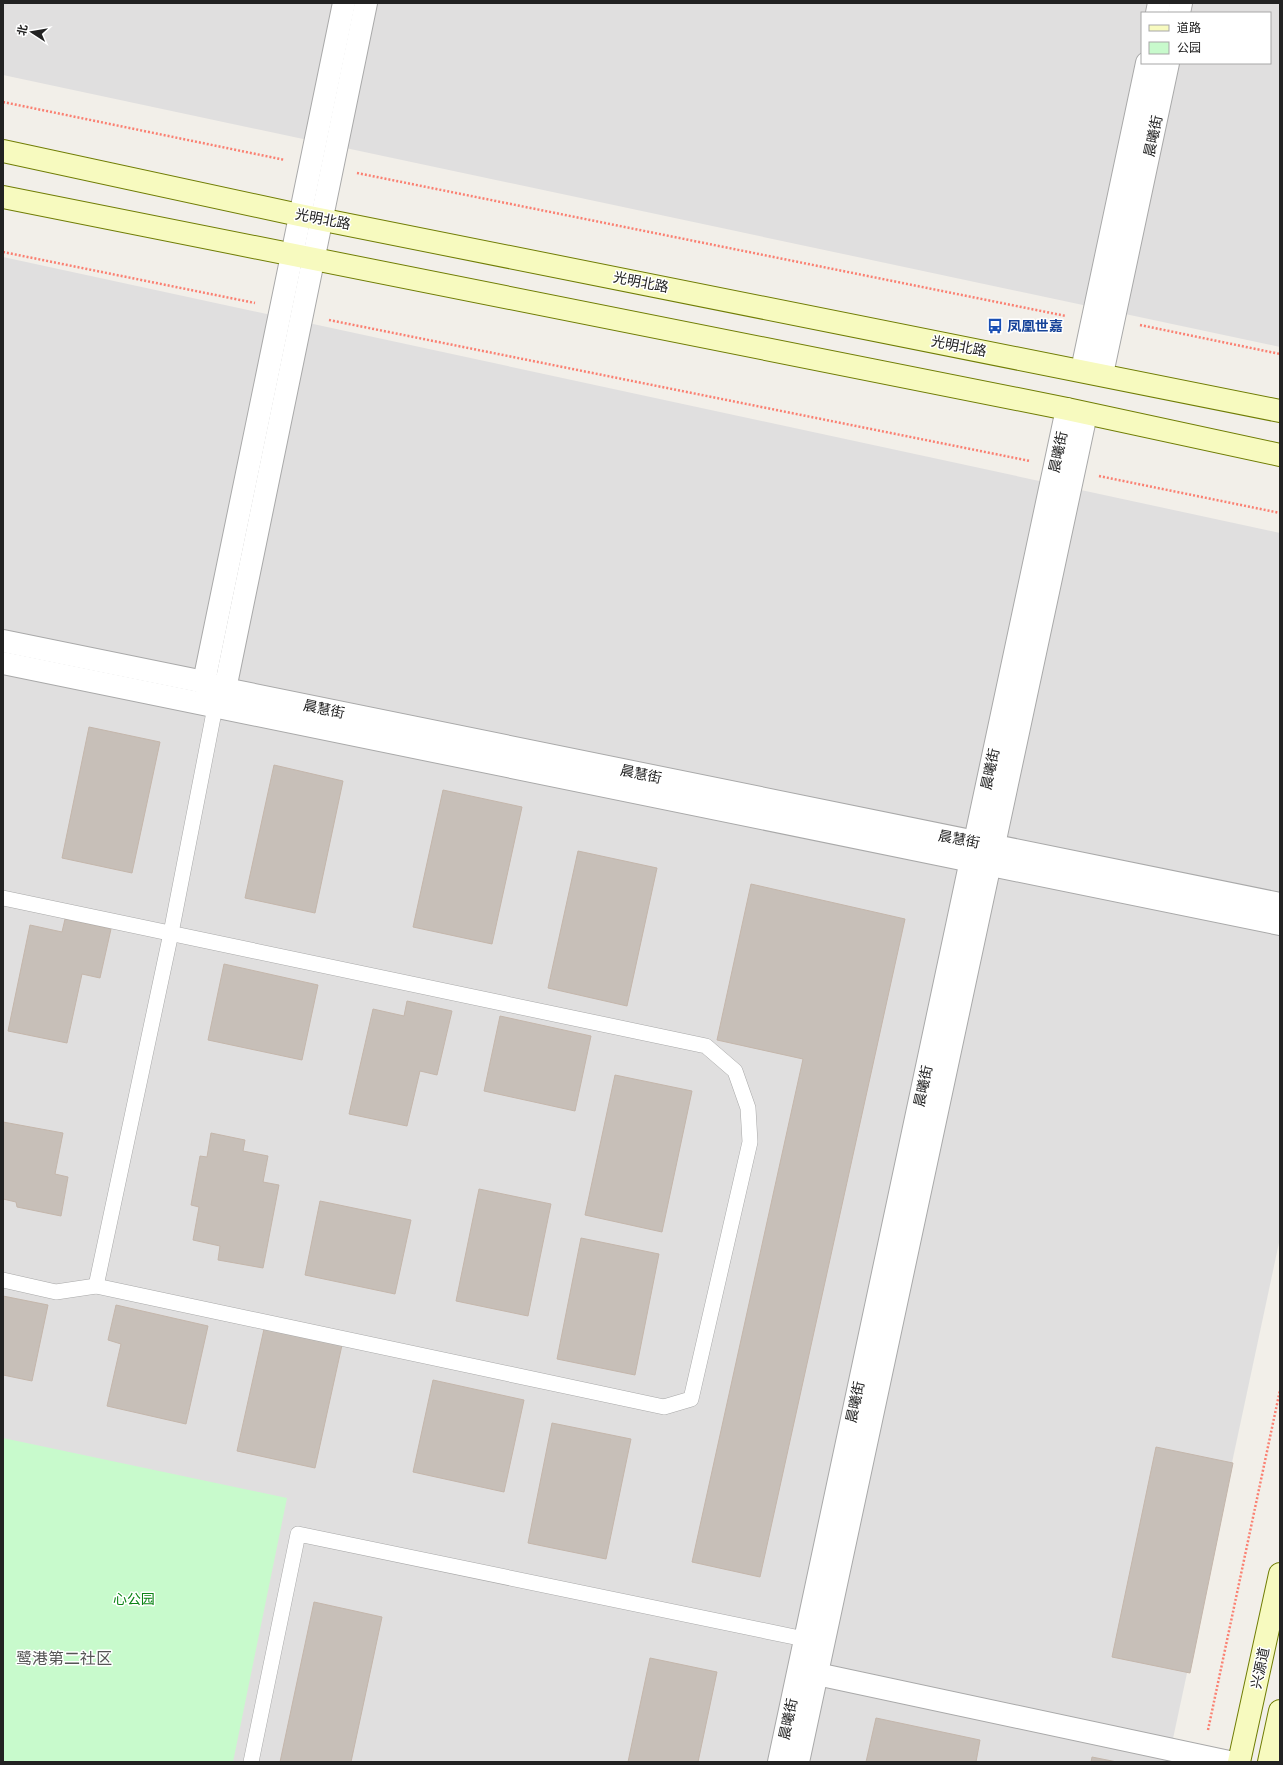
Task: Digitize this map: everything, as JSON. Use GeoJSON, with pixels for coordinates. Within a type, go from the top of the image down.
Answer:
{"type":"FeatureCollection","features":[{"type":"Feature","properties":{"kind":"main road","name":"光明北路"},"geometry":{"type":"LineString","coordinates":[[3,151],[299,215],[1280,410]]}},
{"type":"Feature","properties":{"kind":"main road"},"geometry":{"type":"LineString","coordinates":[[3,197],[1077,412],[1280,455]]}},
{"type":"Feature","properties":{"kind":"main road","name":"兴源道"},"geometry":{"type":"LineString","coordinates":[[1239,1762],[1280,1574]]}},
{"type":"Feature","properties":{"kind":"main road"},"geometry":{"type":"LineString","coordinates":[[1269,1762],[1280,1711]]}},
{"type":"Feature","properties":{"kind":"street"},"geometry":{"type":"LineString","coordinates":[[220,698],[313,259],[320,218],[320,167],[344,3]]}},
{"type":"Feature","properties":{"kind":"street"},"geometry":{"type":"LineString","coordinates":[[204,682],[299,215],[320,167],[366,3]]}},
{"type":"Feature","properties":{"kind":"street","name":"晨曦街"},"geometry":{"type":"LineString","coordinates":[[1092,372],[1103,320],[1147,64]]}},
{"type":"Feature","properties":{"kind":"street","name":"晨曦街"},"geometry":{"type":"LineString","coordinates":[[1103,320],[1168,64]]}},
{"type":"Feature","properties":{"kind":"street","name":"晨曦街"},"geometry":{"type":"LineString","coordinates":[[779,1762],[814,1641],[1077,412]]}},
{"type":"Feature","properties":{"kind":"street"},"geometry":{"type":"LineString","coordinates":[[3,641],[204,682],[220,698]]}},
{"type":"Feature","properties":{"kind":"street","name":"晨慧街"},"geometry":{"type":"LineString","coordinates":[[3,663],[220,698],[982,853],[1280,904]]}},
{"type":"Feature","properties":{"kind":"street","name":"晨慧街"},"geometry":{"type":"LineString","coordinates":[[982,853],[1280,924]]}},
{"type":"Feature","properties":{"kind":"street","name":"晨曦街"},"geometry":{"type":"LineString","coordinates":[[798,1762],[817,1674],[814,1641]]}},
{"type":"Feature","properties":{"kind":"street"},"geometry":{"type":"LineString","coordinates":[[817,1674],[1229,1762]]}},
{"type":"Feature","properties":{"kind":"lane"},"geometry":{"type":"LineString","coordinates":[[96,1286],[220,698]]}},
{"type":"Feature","properties":{"kind":"lane"},"geometry":{"type":"LineString","coordinates":[[3,898],[171,932],[706,1046],[734,1071],[748,1108],[750,1142],[690,1399],[664,1407],[96,1286],[56,1292],[3,1280]]}},
{"type":"Feature","properties":{"kind":"lane"},"geometry":{"type":"LineString","coordinates":[[251,1762],[298,1534],[814,1641]]}},
{"type":"Feature","properties":{"kind":"path"},"geometry":{"type":"LineString","coordinates":[[3,102],[320,167],[1280,354]]}},
{"type":"Feature","properties":{"kind":"path"},"geometry":{"type":"LineString","coordinates":[[3,252],[280,308]]}},
{"type":"Feature","properties":{"kind":"path"},"geometry":{"type":"LineString","coordinates":[[302,314],[1065,468],[1280,513]]}},
{"type":"Feature","properties":{"kind":"path"},"geometry":{"type":"LineString","coordinates":[[1202,1756],[1280,1390]]}},
{"type":"Feature","properties":{"kind":"shaded area"},"geometry":{"type":"Polygon","coordinates":[[[3,3],[1280,3],[1280,347],[3,75],[3,3]]]}},
{"type":"Feature","properties":{"kind":"shaded area"},"geometry":{"type":"Polygon","coordinates":[[[3,257],[1280,533],[1280,1238],[1168,1762],[3,1762],[3,257]]]}},
{"type":"Feature","properties":{"kind":"green space","name":"心公园"},"geometry":{"type":"Polygon","coordinates":[[[3,1438],[287,1498],[233,1762],[3,1762],[3,1438]]]}},
{"type":"Feature","properties":{"kind":"building"},"geometry":{"type":"Polygon","coordinates":[[[89,727],[160,742],[132,873],[62,858],[89,727]]]}},
{"type":"Feature","properties":{"kind":"building"},"geometry":{"type":"Polygon","coordinates":[[[274,765],[343,781],[315,913],[245,898],[274,765]]]}},
{"type":"Feature","properties":{"kind":"building"},"geometry":{"type":"Polygon","coordinates":[[[443,790],[522,807],[492,944],[413,927],[443,790]]]}},
{"type":"Feature","properties":{"kind":"building"},"geometry":{"type":"Polygon","coordinates":[[[578,851],[657,868],[627,1006],[548,988],[578,851]]]}},
{"type":"Feature","properties":{"kind":"building"},"geometry":{"type":"Polygon","coordinates":[[[751,884],[905,919],[760,1577],[692,1562],[803,1059],[717,1040],[751,884]]]}},
{"type":"Feature","properties":{"kind":"building"},"geometry":{"type":"Polygon","coordinates":[[[65,919],[111,929],[100,978],[82,974],[67,1043],[8,1031],[30,925],[62,932],[65,919]]]}},
{"type":"Feature","properties":{"kind":"building"},"geometry":{"type":"Polygon","coordinates":[[[224,964],[318,985],[302,1060],[208,1040],[224,964]]]}},
{"type":"Feature","properties":{"kind":"building"},"geometry":{"type":"Polygon","coordinates":[[[407,1001],[452,1011],[437,1075],[420,1071],[407,1126],[349,1114],[373,1009],[404,1016],[407,1001]]]}},
{"type":"Feature","properties":{"kind":"building"},"geometry":{"type":"Polygon","coordinates":[[[500,1016],[591,1036],[575,1111],[484,1091],[500,1016]]]}},
{"type":"Feature","properties":{"kind":"building"},"geometry":{"type":"Polygon","coordinates":[[[615,1075],[692,1091],[662,1232],[585,1215],[615,1075]]]}},
{"type":"Feature","properties":{"kind":"building"},"geometry":{"type":"Polygon","coordinates":[[[3,1122],[63,1133],[55,1174],[68,1177],[61,1216],[17,1207],[16,1202],[3,1199],[3,1122]]]}},
{"type":"Feature","properties":{"kind":"building"},"geometry":{"type":"Polygon","coordinates":[[[211,1133],[245,1140],[243,1151],[268,1156],[263,1182],[279,1185],[263,1268],[218,1260],[220,1246],[193,1240],[199,1207],[191,1205],[200,1156],[207,1157],[211,1133]]]}},
{"type":"Feature","properties":{"kind":"building"},"geometry":{"type":"Polygon","coordinates":[[[479,1189],[551,1204],[528,1316],[456,1301],[479,1189]]]}},
{"type":"Feature","properties":{"kind":"building"},"geometry":{"type":"Polygon","coordinates":[[[320,1201],[411,1220],[395,1294],[305,1275],[320,1201]]]}},
{"type":"Feature","properties":{"kind":"building"},"geometry":{"type":"Polygon","coordinates":[[[581,1238],[659,1254],[635,1375],[557,1359],[581,1238]]]}},
{"type":"Feature","properties":{"kind":"building"},"geometry":{"type":"Polygon","coordinates":[[[3,1296],[48,1305],[32,1381],[3,1375],[3,1296]]]}},
{"type":"Feature","properties":{"kind":"building"},"geometry":{"type":"Polygon","coordinates":[[[116,1305],[208,1326],[186,1424],[107,1406],[121,1344],[108,1340],[116,1305]]]}},
{"type":"Feature","properties":{"kind":"building"},"geometry":{"type":"Polygon","coordinates":[[[264,1329],[342,1345],[315,1468],[237,1451],[264,1329]]]}},
{"type":"Feature","properties":{"kind":"building"},"geometry":{"type":"Polygon","coordinates":[[[433,1380],[524,1400],[504,1492],[413,1472],[433,1380]]]}},
{"type":"Feature","properties":{"kind":"building"},"geometry":{"type":"Polygon","coordinates":[[[552,1423],[631,1439],[606,1559],[528,1543],[552,1423]]]}},
{"type":"Feature","properties":{"kind":"building"},"geometry":{"type":"Polygon","coordinates":[[[1156,1447],[1233,1463],[1190,1673],[1112,1657],[1156,1447]]]}},
{"type":"Feature","properties":{"kind":"building"},"geometry":{"type":"Polygon","coordinates":[[[314,1602],[382,1617],[351,1762],[280,1762],[314,1602]]]}},
{"type":"Feature","properties":{"kind":"building"},"geometry":{"type":"Polygon","coordinates":[[[650,1658],[717,1672],[698,1762],[628,1762],[650,1658]]]}},
{"type":"Feature","properties":{"kind":"building"},"geometry":{"type":"Polygon","coordinates":[[[876,1718],[980,1740],[976,1762],[866,1762],[876,1718]]]}},
{"type":"Feature","properties":{"kind":"building"},"geometry":{"type":"Polygon","coordinates":[[[1092,1757],[1117,1762],[1091,1762],[1092,1757]]]}},
{"type":"Feature","properties":{"kind":"place","name":"凤凰世嘉"},"geometry":{"type":"Point","coordinates":[995,326]}},
{"type":"Feature","properties":{"kind":"district","name":"鹭港第二社区"},"geometry":{"type":"Point","coordinates":[64,1658]}}]}
